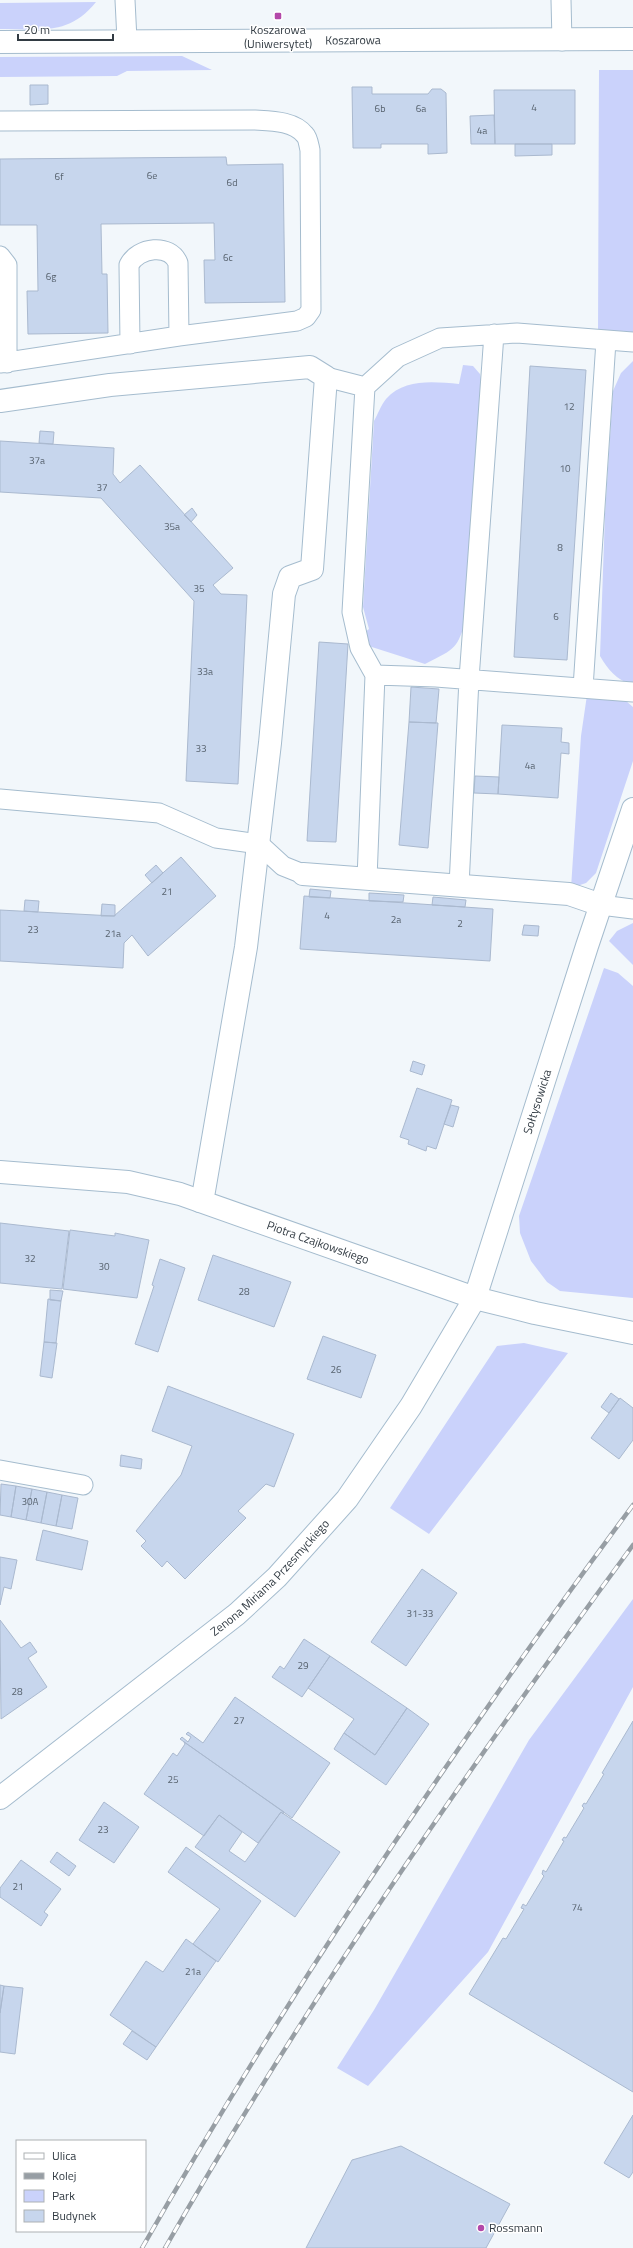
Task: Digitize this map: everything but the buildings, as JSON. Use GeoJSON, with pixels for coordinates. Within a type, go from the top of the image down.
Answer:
{"type":"FeatureCollection","features":[{"type":"Feature","properties":{"kind":"street","name":"Koszarowa"},"geometry":{"type":"LineString","coordinates":[[0,42],[127,40],[562,41],[633,39]]}},
{"type":"Feature","properties":{"kind":"street"},"geometry":{"type":"LineString","coordinates":[[0,401],[110,385],[310,367],[326,377],[312,569],[290,577],[284,594],[259,844],[246,948],[204,1191],[200,1202]]}},
{"type":"Feature","properties":{"kind":"street","name":"Sołtysowicka"},"geometry":{"type":"LineString","coordinates":[[476,1298],[633,809]]}},
{"type":"Feature","properties":{"kind":"street"},"geometry":{"type":"LineString","coordinates":[[303,874],[569,894],[601,905]]}},
{"type":"Feature","properties":{"kind":"street","name":"Piotra Czajkowskiego"},"geometry":{"type":"LineString","coordinates":[[0,1172],[128,1182],[200,1202],[476,1298],[535,1313],[633,1333]]}},
{"type":"Feature","properties":{"kind":"street","name":"Zenona Miriama Przesmyckiego"},"geometry":{"type":"LineString","coordinates":[[0,1798],[238,1614],[277,1577],[347,1499],[412,1406],[476,1298]]}},
{"type":"Feature","properties":{"kind":"lane"},"geometry":{"type":"LineString","coordinates":[[125,0],[127,40]]}},
{"type":"Feature","properties":{"kind":"lane"},"geometry":{"type":"LineString","coordinates":[[561,0],[562,41]]}},
{"type":"Feature","properties":{"kind":"lane"},"geometry":{"type":"LineString","coordinates":[[0,121],[255,120],[281,122],[306,136],[310,150],[311,310],[306,317],[297,321],[179,336],[4,363],[7,265],[0,256]]}},
{"type":"Feature","properties":{"kind":"lane"},"geometry":{"type":"LineString","coordinates":[[130,344],[129,265],[132,258],[140,253],[153,250],[169,251],[175,256],[178,263],[179,336]]}},
{"type":"Feature","properties":{"kind":"lane"},"geometry":{"type":"LineString","coordinates":[[367,879],[375,675],[360,648],[352,612],[365,387],[398,357],[440,338],[517,333],[633,342]]}},
{"type":"Feature","properties":{"kind":"lane"},"geometry":{"type":"LineString","coordinates":[[459,886],[469,679],[494,334]]}},
{"type":"Feature","properties":{"kind":"lane"},"geometry":{"type":"LineString","coordinates":[[583,688],[606,341]]}},
{"type":"Feature","properties":{"kind":"lane"},"geometry":{"type":"LineString","coordinates":[[326,377],[365,387]]}},
{"type":"Feature","properties":{"kind":"lane"},"geometry":{"type":"LineString","coordinates":[[375,675],[469,679],[633,692]]}},
{"type":"Feature","properties":{"kind":"lane"},"geometry":{"type":"LineString","coordinates":[[0,799],[159,813],[216,838],[259,844],[282,866],[303,874]]}},
{"type":"Feature","properties":{"kind":"lane"},"geometry":{"type":"LineString","coordinates":[[601,905],[633,909]]}},
{"type":"Feature","properties":{"kind":"lane"},"geometry":{"type":"LineString","coordinates":[[0,1470],[84,1485]]}},
{"type":"Feature","properties":{"kind":"green space"},"geometry":{"type":"Polygon","coordinates":[[[96,2],[86,13],[75,21],[64,25],[41,29],[0,29],[0,3],[96,2]]]}},
{"type":"Feature","properties":{"kind":"green space"},"geometry":{"type":"Polygon","coordinates":[[[182,56],[212,70],[127,71],[117,76],[0,77],[0,57],[182,56]]]}},
{"type":"Feature","properties":{"kind":"green space"},"geometry":{"type":"Polygon","coordinates":[[[599,70],[633,70],[633,334],[598,332],[599,70]]]}},
{"type":"Feature","properties":{"kind":"green space"},"geometry":{"type":"Polygon","coordinates":[[[633,361],[632,685],[613,674],[600,656],[605,514],[613,391],[621,373],[633,361]]]}},
{"type":"Feature","properties":{"kind":"green space"},"geometry":{"type":"Polygon","coordinates":[[[463,365],[473,366],[480,374],[482,385],[467,616],[461,636],[454,647],[443,655],[425,664],[353,641],[369,629],[363,607],[374,421],[386,399],[394,392],[411,384],[430,382],[459,384],[463,365]]]}},
{"type":"Feature","properties":{"kind":"green space"},"geometry":{"type":"Polygon","coordinates":[[[587,695],[626,701],[633,707],[633,761],[596,873],[586,883],[571,888],[581,736],[587,695]]]}},
{"type":"Feature","properties":{"kind":"green space"},"geometry":{"type":"Polygon","coordinates":[[[633,923],[633,965],[609,941],[617,931],[633,923]]]}},
{"type":"Feature","properties":{"kind":"green space"},"geometry":{"type":"Polygon","coordinates":[[[604,968],[618,973],[633,986],[633,1298],[560,1291],[547,1282],[531,1261],[520,1233],[519,1216],[604,968]]]}},
{"type":"Feature","properties":{"kind":"green space"},"geometry":{"type":"Polygon","coordinates":[[[524,1343],[568,1353],[429,1534],[390,1508],[497,1346],[524,1343]]]}},
{"type":"Feature","properties":{"kind":"green space"},"geometry":{"type":"Polygon","coordinates":[[[633,1599],[633,1687],[488,1952],[368,2086],[337,2068],[374,2010],[529,1740],[633,1599]]]}},
{"type":"Feature","properties":{"kind":"railway"},"geometry":{"type":"LineString","coordinates":[[142,2248],[256,2057],[377,1869],[503,1685],[633,1505]]}},
{"type":"Feature","properties":{"kind":"railway"},"geometry":{"type":"LineString","coordinates":[[165,2248],[218,2157],[274,2067],[389,1890],[509,1716],[633,1545]]}},
{"type":"Feature","properties":{"kind":"place","name":"Koszarowa (Uniwersytet)"},"geometry":{"type":"Point","coordinates":[278,16]}},
{"type":"Feature","properties":{"kind":"place","name":"Rossmann"},"geometry":{"type":"Point","coordinates":[481,2228]}}]}
